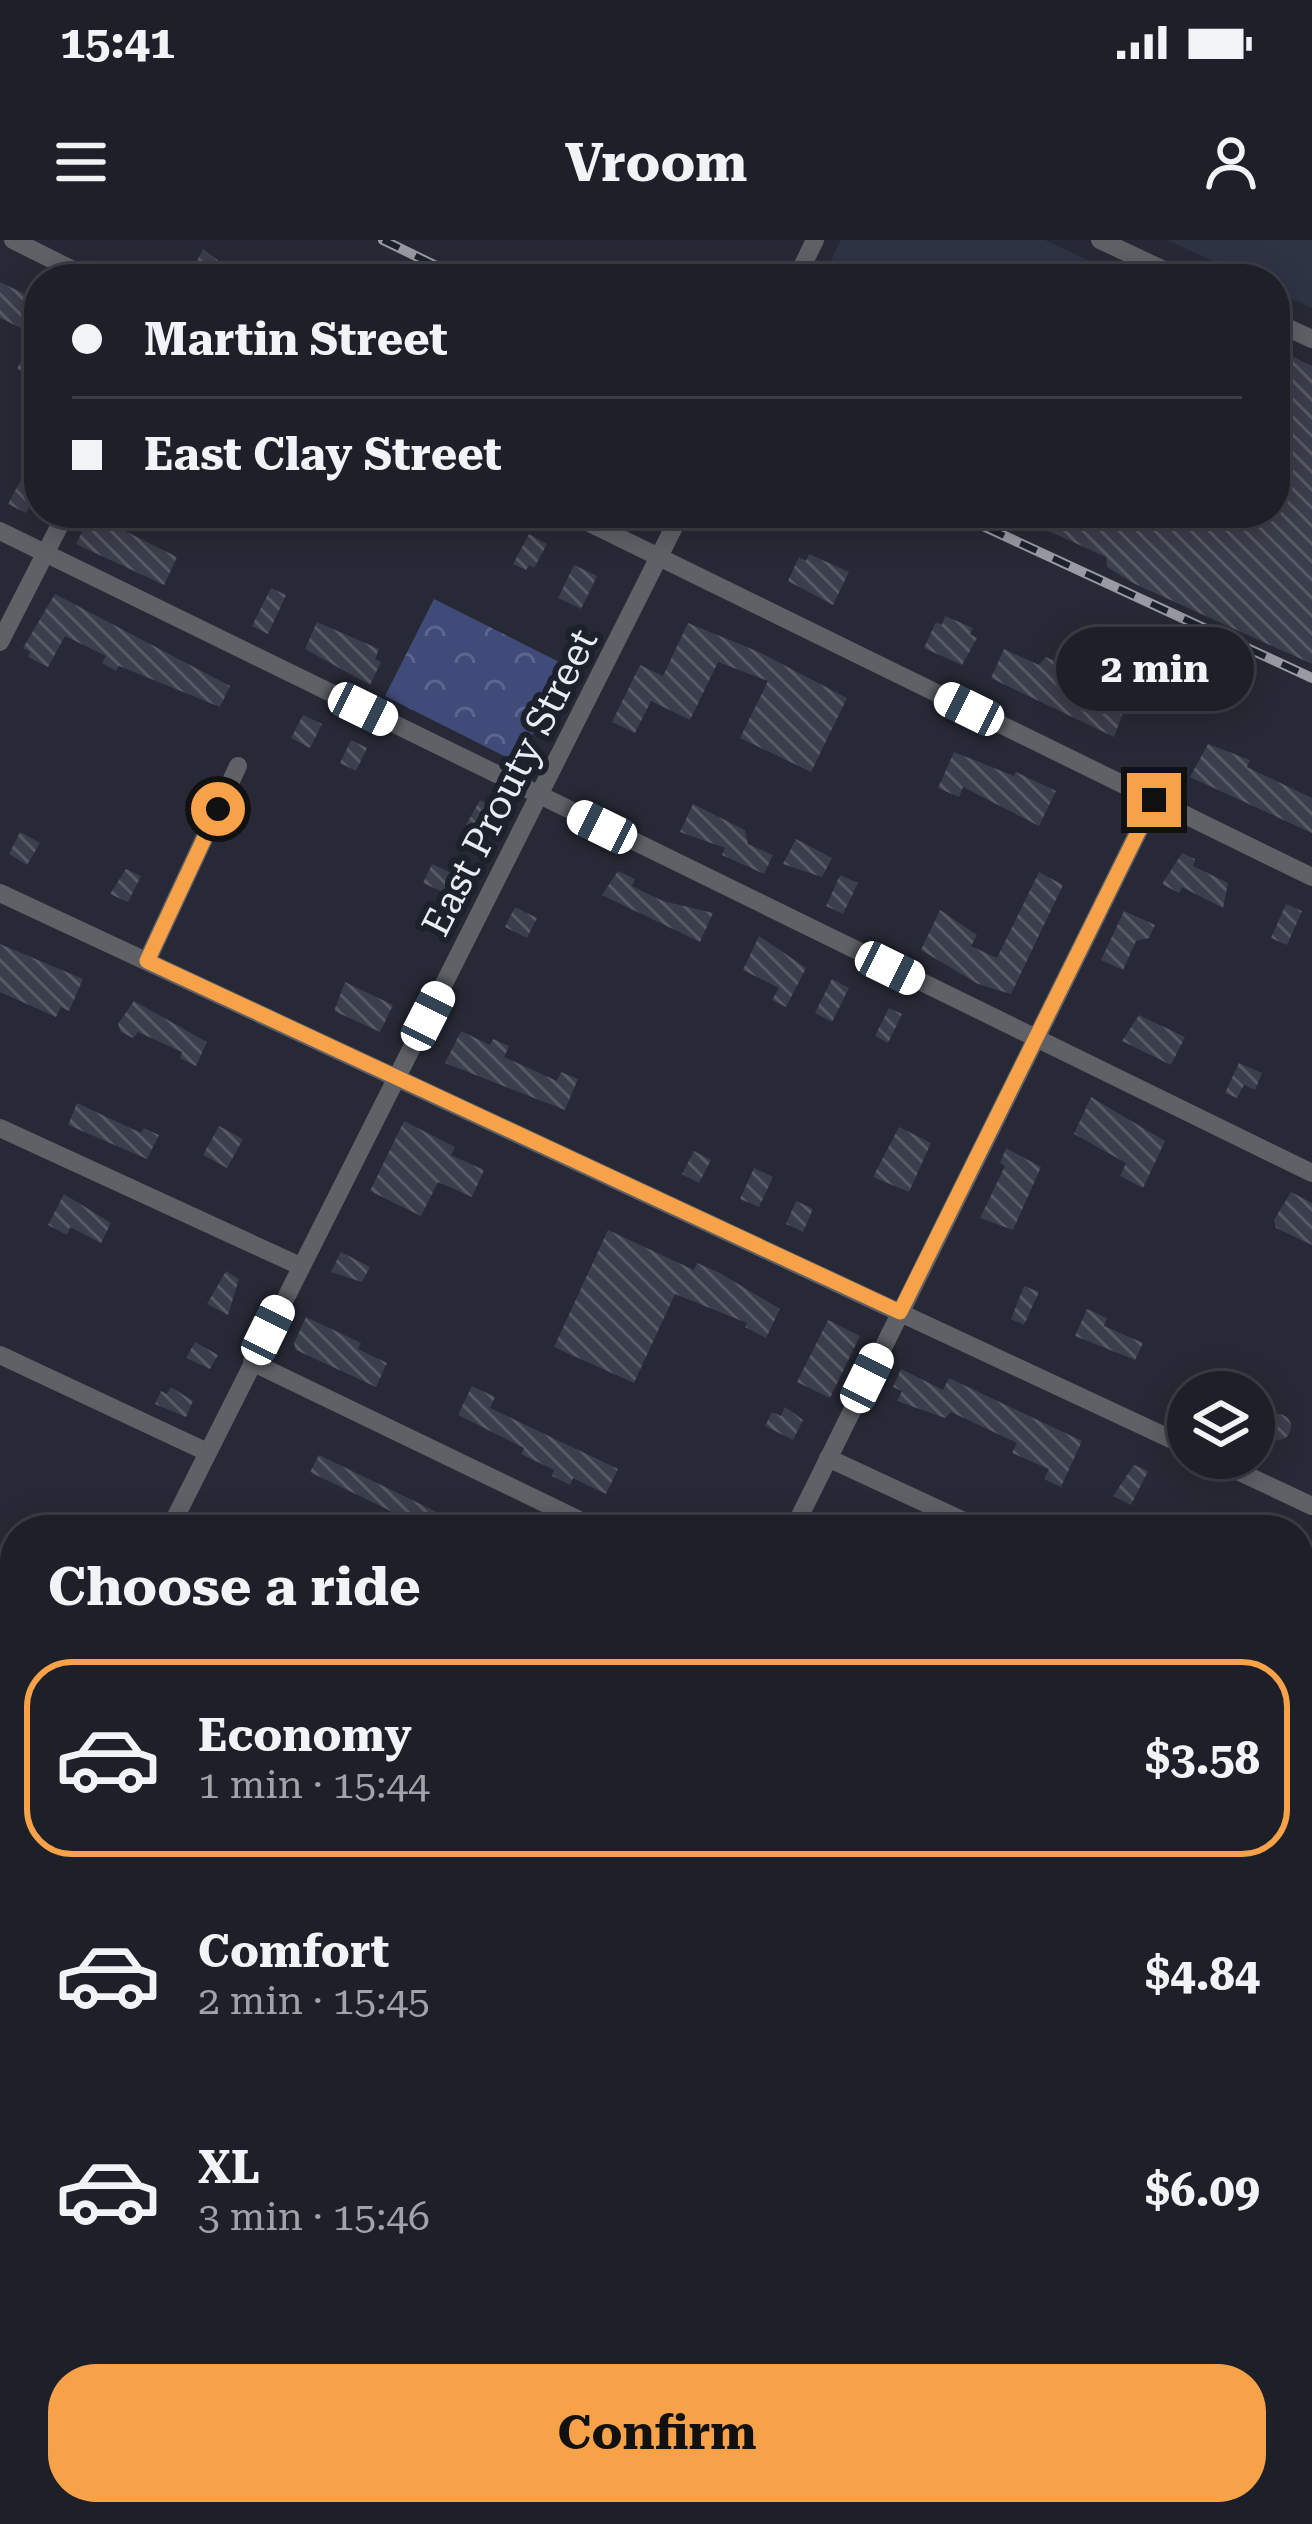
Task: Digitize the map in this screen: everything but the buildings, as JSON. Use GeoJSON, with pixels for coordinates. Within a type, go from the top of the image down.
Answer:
{"type":"FeatureCollection","features":[{"type":"Feature","properties":{"kind":"street"},"geometry":{"type":"LineString","coordinates":[[14,240],[61,264]]}},
{"type":"Feature","properties":{"kind":"street"},"geometry":{"type":"LineString","coordinates":[[1100,240],[1151,264]]}},
{"type":"Feature","properties":{"kind":"street"},"geometry":{"type":"LineString","coordinates":[[0,642],[58,528]]}},
{"type":"Feature","properties":{"kind":"street"},"geometry":{"type":"LineString","coordinates":[[600,528],[1312,877]]}},
{"type":"Feature","properties":{"kind":"street","name":"East Prouty Street"},"geometry":{"type":"LineString","coordinates":[[176,1515],[673,528]]}},
{"type":"Feature","properties":{"kind":"street"},"geometry":{"type":"LineString","coordinates":[[0,531],[1312,1173]]}},
{"type":"Feature","properties":{"kind":"street"},"geometry":{"type":"LineString","coordinates":[[147,961],[238,766]]}},
{"type":"Feature","properties":{"kind":"street"},"geometry":{"type":"LineString","coordinates":[[800,1515],[1154,800]]}},
{"type":"Feature","properties":{"kind":"street"},"geometry":{"type":"LineString","coordinates":[[0,893],[1167,1438]]}},
{"type":"Feature","properties":{"kind":"street"},"geometry":{"type":"LineString","coordinates":[[0,1128],[300,1266]]}},
{"type":"Feature","properties":{"kind":"street"},"geometry":{"type":"LineString","coordinates":[[0,1355],[208,1452]]}},
{"type":"Feature","properties":{"kind":"street"},"geometry":{"type":"LineString","coordinates":[[252,1362],[569,1515]]}},
{"type":"Feature","properties":{"kind":"street"},"geometry":{"type":"LineString","coordinates":[[828,1458],[951,1515]]}},
{"type":"Feature","properties":{"kind":"street"},"geometry":{"type":"LineString","coordinates":[[1255,1479],[1312,1506]]}},
{"type":"Feature","properties":{"kind":"shaded area"},"geometry":{"type":"Polygon","coordinates":[[[841,240],[1045,240],[1096,264],[829,264],[841,240]]]}},
{"type":"Feature","properties":{"kind":"shaded area"},"geometry":{"type":"Polygon","coordinates":[[[1168,240],[1312,240],[1312,308],[1290,298],[1290,264],[1218,264],[1168,240]]]}},
{"type":"Feature","properties":{"kind":"green space"},"geometry":{"type":"Polygon","coordinates":[[[434,599],[567,666],[518,763],[385,696],[434,599]]]}},
{"type":"Feature","properties":{"kind":"railway"},"geometry":{"type":"LineString","coordinates":[[383,240],[432,264]]}},
{"type":"Feature","properties":{"kind":"railway"},"geometry":{"type":"LineString","coordinates":[[987,528],[1312,678]]}},
{"type":"Feature","properties":{"kind":"route"},"geometry":{"type":"LineString","coordinates":[[218,809],[147,961],[900,1312],[1154,800]]}}]}
